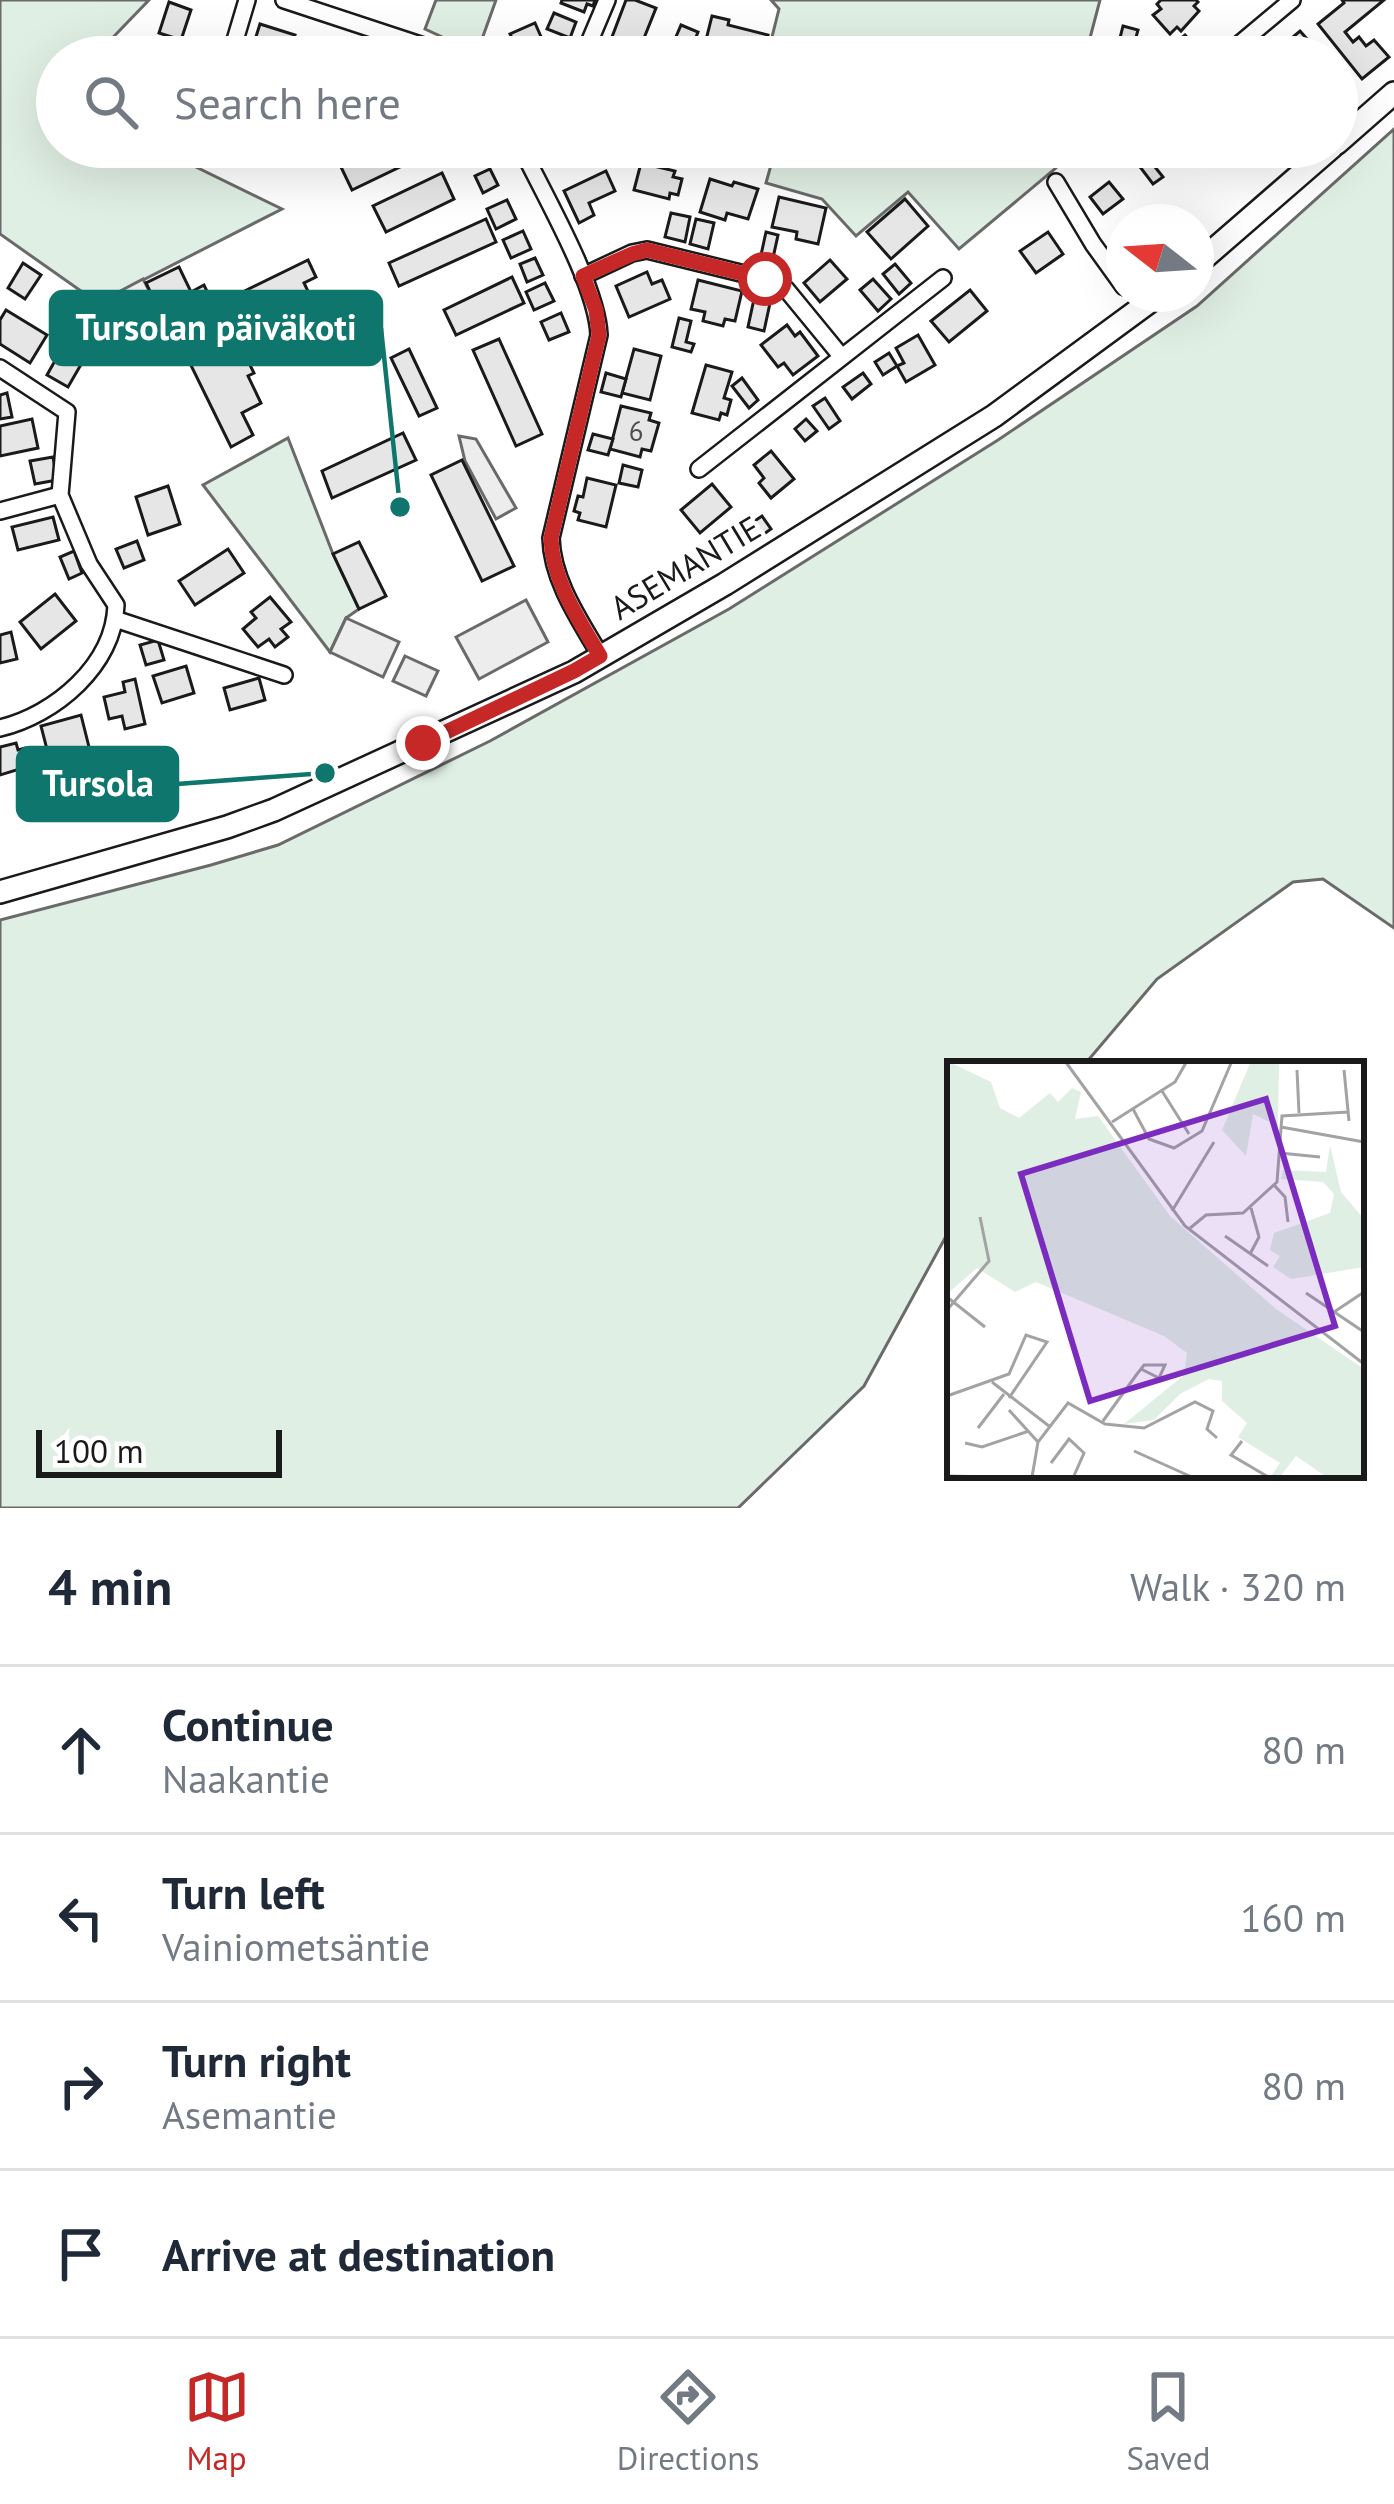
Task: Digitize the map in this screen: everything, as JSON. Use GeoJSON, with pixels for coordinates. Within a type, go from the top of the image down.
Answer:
{"type":"FeatureCollection","features":[{"type":"Feature","properties":{"kind":"main road"},"geometry":{"type":"LineString","coordinates":[[1358,125],[1394,93]]}},
{"type":"Feature","properties":{"kind":"main road"},"geometry":{"type":"LineString","coordinates":[[1214,249],[1308,168]]}},
{"type":"Feature","properties":{"kind":"main road","name":"ASEMANTIE"},"geometry":{"type":"LineString","coordinates":[[0,892],[274,810],[574,671],[725,584],[994,416],[1114,312]]}},
{"type":"Feature","properties":{"kind":"street"},"geometry":{"type":"LineString","coordinates":[[236,36],[247,0]]}},
{"type":"Feature","properties":{"kind":"street"},"geometry":{"type":"LineString","coordinates":[[284,0],[327,7],[402,36]]}},
{"type":"Feature","properties":{"kind":"street"},"geometry":{"type":"LineString","coordinates":[[592,36],[607,0]]}},
{"type":"Feature","properties":{"kind":"street"},"geometry":{"type":"LineString","coordinates":[[1249,36],[1292,0]]}},
{"type":"Feature","properties":{"kind":"street"},"geometry":{"type":"LineString","coordinates":[[531,168],[596,310],[599,335],[551,538],[551,557],[600,656]]}},
{"type":"Feature","properties":{"kind":"street"},"geometry":{"type":"LineString","coordinates":[[1056,182],[1106,262]]}},
{"type":"Feature","properties":{"kind":"street"},"geometry":{"type":"LineString","coordinates":[[583,276],[647,250],[765,279],[786,289],[841,356]]}},
{"type":"Feature","properties":{"kind":"street"},"geometry":{"type":"LineString","coordinates":[[699,469],[943,278]]}},
{"type":"Feature","properties":{"kind":"street"},"geometry":{"type":"LineString","coordinates":[[0,368],[68,412],[60,495],[89,564],[116,605],[116,619],[93,668],[70,691],[21,724],[0,728]]}},
{"type":"Feature","properties":{"kind":"street"},"geometry":{"type":"LineString","coordinates":[[0,511],[60,495]]}},
{"type":"Feature","properties":{"kind":"street"},"geometry":{"type":"LineString","coordinates":[[116,619],[284,675]]}},
{"type":"Feature","properties":{"kind":"green space"},"geometry":{"type":"Polygon","coordinates":[[[0,0],[149,0],[114,36],[36,36],[36,168],[198,168],[282,209],[98,303],[0,234],[0,0]]]}},
{"type":"Feature","properties":{"kind":"green space"},"geometry":{"type":"Polygon","coordinates":[[[436,0],[496,0],[483,36],[440,36],[425,29],[436,0]]]}},
{"type":"Feature","properties":{"kind":"green space"},"geometry":{"type":"Polygon","coordinates":[[[771,0],[1100,0],[1091,36],[772,36],[779,9],[771,0]]]}},
{"type":"Feature","properties":{"kind":"green space"},"geometry":{"type":"Polygon","coordinates":[[[1394,129],[1394,928],[1323,879],[1293,882],[1157,979],[1088,1061],[947,1061],[947,1234],[864,1386],[738,1508],[0,1508],[0,920],[278,845],[490,741],[729,609],[998,440],[1188,312],[1214,312],[1214,291],[1351,168],[1358,168],[1358,161],[1394,129]]]}},
{"type":"Feature","properties":{"kind":"green space"},"geometry":{"type":"Polygon","coordinates":[[[770,168],[1056,168],[959,249],[908,192],[856,236],[822,199],[766,183],[770,168]]]}},
{"type":"Feature","properties":{"kind":"green space"},"geometry":{"type":"Polygon","coordinates":[[[288,438],[359,609],[346,618],[330,652],[203,485],[288,438]]]}},
{"type":"Feature","properties":{"kind":"shaded area"},"geometry":{"type":"Polygon","coordinates":[[[143,279],[167,325],[121,348],[98,303],[143,279]]]}},
{"type":"Feature","properties":{"kind":"shaded area"},"geometry":{"type":"Polygon","coordinates":[[[459,436],[476,439],[516,508],[496,519],[465,461],[459,436]]]}},
{"type":"Feature","properties":{"kind":"shaded area"},"geometry":{"type":"Polygon","coordinates":[[[526,600],[548,642],[479,679],[456,637],[526,600]]]}},
{"type":"Feature","properties":{"kind":"shaded area"},"geometry":{"type":"Polygon","coordinates":[[[346,618],[399,642],[383,677],[330,652],[346,618]]]}},
{"type":"Feature","properties":{"kind":"shaded area"},"geometry":{"type":"Polygon","coordinates":[[[405,656],[438,671],[426,696],[393,681],[405,656]]]}},
{"type":"Feature","properties":{"kind":"building"},"geometry":{"type":"Polygon","coordinates":[[[562,0],[595,0],[584,12],[562,0]]]}},
{"type":"Feature","properties":{"kind":"building"},"geometry":{"type":"Polygon","coordinates":[[[626,0],[656,8],[645,36],[612,36],[626,0]]]}},
{"type":"Feature","properties":{"kind":"building"},"geometry":{"type":"Polygon","coordinates":[[[1196,0],[1199,11],[1181,31],[1177,27],[1170,34],[1153,15],[1161,9],[1157,4],[1196,0]]]}},
{"type":"Feature","properties":{"kind":"building"},"geometry":{"type":"Polygon","coordinates":[[[1342,0],[1384,0],[1345,32],[1348,36],[1328,36],[1318,24],[1342,0]]]}},
{"type":"Feature","properties":{"kind":"building"},"geometry":{"type":"Polygon","coordinates":[[[169,2],[191,10],[182,36],[159,33],[169,2]]]}},
{"type":"Feature","properties":{"kind":"building"},"geometry":{"type":"Polygon","coordinates":[[[554,13],[576,22],[571,36],[547,29],[554,13]]]}},
{"type":"Feature","properties":{"kind":"building"},"geometry":{"type":"Polygon","coordinates":[[[712,16],[768,35],[768,36],[707,36],[712,16]]]}},
{"type":"Feature","properties":{"kind":"building"},"geometry":{"type":"Polygon","coordinates":[[[535,23],[541,36],[511,36],[535,23]]]}},
{"type":"Feature","properties":{"kind":"building"},"geometry":{"type":"Polygon","coordinates":[[[260,24],[295,35],[295,36],[256,36],[260,24]]]}},
{"type":"Feature","properties":{"kind":"building"},"geometry":{"type":"Polygon","coordinates":[[[681,25],[698,32],[696,36],[676,36],[681,25]]]}},
{"type":"Feature","properties":{"kind":"building"},"geometry":{"type":"Polygon","coordinates":[[[1123,26],[1138,30],[1136,36],[1120,36],[1123,26]]]}},
{"type":"Feature","properties":{"kind":"building"},"geometry":{"type":"Polygon","coordinates":[[[1359,37],[1366,46],[1374,40],[1389,57],[1362,79],[1358,74],[1359,37]]]}},
{"type":"Feature","properties":{"kind":"building"},"geometry":{"type":"Polygon","coordinates":[[[341,168],[398,168],[352,190],[341,168]]]}},
{"type":"Feature","properties":{"kind":"building"},"geometry":{"type":"Polygon","coordinates":[[[640,168],[675,171],[673,177],[682,179],[678,195],[670,193],[669,199],[634,190],[640,168]]]}},
{"type":"Feature","properties":{"kind":"building"},"geometry":{"type":"Polygon","coordinates":[[[1141,168],[1156,168],[1163,177],[1153,184],[1141,168]]]}},
{"type":"Feature","properties":{"kind":"building"},"geometry":{"type":"Polygon","coordinates":[[[490,169],[498,185],[483,193],[475,176],[490,169]]]}},
{"type":"Feature","properties":{"kind":"building"},"geometry":{"type":"Polygon","coordinates":[[[606,171],[615,191],[589,203],[594,215],[579,223],[564,191],[606,171]]]}},
{"type":"Feature","properties":{"kind":"building"},"geometry":{"type":"Polygon","coordinates":[[[442,173],[454,199],[386,232],[373,206],[442,173]]]}},
{"type":"Feature","properties":{"kind":"building"},"geometry":{"type":"Polygon","coordinates":[[[710,179],[758,189],[748,219],[727,213],[725,220],[700,212],[710,179]]]}},
{"type":"Feature","properties":{"kind":"building"},"geometry":{"type":"Polygon","coordinates":[[[1109,182],[1123,199],[1106,204],[1103,214],[1090,197],[1109,182]]]}},
{"type":"Feature","properties":{"kind":"building"},"geometry":{"type":"Polygon","coordinates":[[[779,197],[826,208],[818,244],[796,239],[797,232],[772,227],[779,197]]]}},
{"type":"Feature","properties":{"kind":"building"},"geometry":{"type":"Polygon","coordinates":[[[905,199],[928,226],[891,259],[867,232],[905,199]]]}},
{"type":"Feature","properties":{"kind":"building"},"geometry":{"type":"Polygon","coordinates":[[[507,200],[516,219],[496,229],[487,209],[507,200]]]}},
{"type":"Feature","properties":{"kind":"building"},"geometry":{"type":"Polygon","coordinates":[[[671,213],[690,217],[685,242],[665,237],[671,213]]]}},
{"type":"Feature","properties":{"kind":"building"},"geometry":{"type":"Polygon","coordinates":[[[486,219],[496,242],[399,286],[389,263],[486,219]]]}},
{"type":"Feature","properties":{"kind":"building"},"geometry":{"type":"Polygon","coordinates":[[[696,219],[714,223],[708,249],[690,244],[696,219]]]}},
{"type":"Feature","properties":{"kind":"building"},"geometry":{"type":"Polygon","coordinates":[[[523,231],[531,249],[511,258],[503,240],[523,231]]]}},
{"type":"Feature","properties":{"kind":"building"},"geometry":{"type":"Polygon","coordinates":[[[766,232],[778,235],[773,258],[761,255],[766,232]]]}},
{"type":"Feature","properties":{"kind":"building"},"geometry":{"type":"Polygon","coordinates":[[[1048,232],[1063,254],[1036,273],[1020,251],[1048,232]]]}},
{"type":"Feature","properties":{"kind":"building"},"geometry":{"type":"Polygon","coordinates":[[[535,258],[543,275],[527,282],[520,264],[535,258]]]}},
{"type":"Feature","properties":{"kind":"building"},"geometry":{"type":"Polygon","coordinates":[[[308,260],[316,277],[304,283],[316,308],[280,326],[283,332],[243,351],[261,403],[242,413],[253,435],[231,447],[146,283],[179,267],[191,292],[204,285],[214,306],[308,260]]]}},
{"type":"Feature","properties":{"kind":"building"},"geometry":{"type":"Polygon","coordinates":[[[830,260],[847,279],[820,302],[804,283],[830,260]]]}},
{"type":"Feature","properties":{"kind":"building"},"geometry":{"type":"Polygon","coordinates":[[[23,263],[41,275],[25,299],[8,288],[23,263]]]}},
{"type":"Feature","properties":{"kind":"building"},"geometry":{"type":"Polygon","coordinates":[[[895,264],[911,283],[899,294],[883,274],[895,264]]]}},
{"type":"Feature","properties":{"kind":"building"},"geometry":{"type":"Polygon","coordinates":[[[647,272],[652,284],[662,280],[670,299],[629,317],[616,286],[647,272]]]}},
{"type":"Feature","properties":{"kind":"building"},"geometry":{"type":"Polygon","coordinates":[[[512,277],[524,303],[456,335],[444,310],[512,277]]]}},
{"type":"Feature","properties":{"kind":"building"},"geometry":{"type":"Polygon","coordinates":[[[873,279],[891,299],[878,311],[860,290],[873,279]]]}},
{"type":"Feature","properties":{"kind":"building"},"geometry":{"type":"Polygon","coordinates":[[[698,280],[742,291],[735,321],[725,319],[723,326],[703,321],[705,312],[691,309],[698,280]]]}},
{"type":"Feature","properties":{"kind":"building"},"geometry":{"type":"Polygon","coordinates":[[[545,283],[554,301],[534,310],[526,292],[545,283]]]}},
{"type":"Feature","properties":{"kind":"building"},"geometry":{"type":"Polygon","coordinates":[[[970,290],[987,311],[949,342],[931,321],[970,290]]]}},
{"type":"Feature","properties":{"kind":"building"},"geometry":{"type":"Polygon","coordinates":[[[754,299],[770,303],[764,331],[748,327],[754,299]]]}},
{"type":"Feature","properties":{"kind":"building"},"geometry":{"type":"Polygon","coordinates":[[[6,310],[47,335],[30,363],[0,344],[0,320],[6,310]]]}},
{"type":"Feature","properties":{"kind":"building"},"geometry":{"type":"Polygon","coordinates":[[[561,313],[569,332],[549,340],[541,322],[561,313]]]}},
{"type":"Feature","properties":{"kind":"building"},"geometry":{"type":"Polygon","coordinates":[[[679,318],[691,321],[686,342],[694,344],[691,352],[672,347],[679,318]]]}},
{"type":"Feature","properties":{"kind":"building"},"geometry":{"type":"Polygon","coordinates":[[[787,325],[795,336],[800,332],[818,356],[793,375],[784,363],[778,367],[761,345],[787,325]]]}},
{"type":"Feature","properties":{"kind":"building"},"geometry":{"type":"Polygon","coordinates":[[[918,335],[935,365],[906,382],[897,366],[904,363],[896,348],[918,335]]]}},
{"type":"Feature","properties":{"kind":"building"},"geometry":{"type":"Polygon","coordinates":[[[499,339],[542,434],[516,446],[473,350],[499,339]]]}},
{"type":"Feature","properties":{"kind":"building"},"geometry":{"type":"Polygon","coordinates":[[[66,341],[80,350],[76,357],[83,361],[68,387],[47,375],[66,341]]]}},
{"type":"Feature","properties":{"kind":"building"},"geometry":{"type":"Polygon","coordinates":[[[409,349],[437,408],[419,416],[391,358],[409,349]]]}},
{"type":"Feature","properties":{"kind":"building"},"geometry":{"type":"Polygon","coordinates":[[[634,349],[661,356],[650,400],[622,393],[634,349]]]}},
{"type":"Feature","properties":{"kind":"building"},"geometry":{"type":"Polygon","coordinates":[[[889,353],[897,366],[883,375],[875,362],[889,353]]]}},
{"type":"Feature","properties":{"kind":"building"},"geometry":{"type":"Polygon","coordinates":[[[706,365],[732,372],[724,398],[731,400],[727,415],[721,413],[719,420],[692,413],[706,365]]]}},
{"type":"Feature","properties":{"kind":"building"},"geometry":{"type":"Polygon","coordinates":[[[606,373],[626,379],[621,397],[601,392],[606,373]]]}},
{"type":"Feature","properties":{"kind":"building"},"geometry":{"type":"Polygon","coordinates":[[[863,373],[871,384],[852,399],[843,387],[863,373]]]}},
{"type":"Feature","properties":{"kind":"building"},"geometry":{"type":"Polygon","coordinates":[[[742,378],[758,400],[749,408],[732,386],[742,378]]]}},
{"type":"Feature","properties":{"kind":"building"},"geometry":{"type":"Polygon","coordinates":[[[7,393],[12,417],[0,419],[0,395],[7,393]]]}},
{"type":"Feature","properties":{"kind":"building"},"geometry":{"type":"Polygon","coordinates":[[[825,398],[840,421],[829,429],[813,406],[825,398]]]}},
{"type":"Feature","properties":{"kind":"building"},"geometry":{"type":"Polygon","coordinates":[[[621,406],[651,413],[649,420],[659,423],[651,451],[642,449],[640,457],[610,449],[621,406]]]}},
{"type":"Feature","properties":{"kind":"building"},"geometry":{"type":"Polygon","coordinates":[[[32,419],[38,448],[0,456],[0,426],[32,419]]]}},
{"type":"Feature","properties":{"kind":"building"},"geometry":{"type":"Polygon","coordinates":[[[806,419],[817,431],[805,441],[795,429],[806,419]]]}},
{"type":"Feature","properties":{"kind":"building"},"geometry":{"type":"Polygon","coordinates":[[[403,433],[416,460],[332,498],[322,471],[403,433]]]}},
{"type":"Feature","properties":{"kind":"building"},"geometry":{"type":"Polygon","coordinates":[[[593,434],[613,439],[608,455],[588,450],[593,434]]]}},
{"type":"Feature","properties":{"kind":"building"},"geometry":{"type":"Polygon","coordinates":[[[771,451],[794,479],[771,498],[759,483],[764,478],[754,465],[771,451]]]}},
{"type":"Feature","properties":{"kind":"building"},"geometry":{"type":"Polygon","coordinates":[[[53,457],[57,480],[35,484],[30,461],[53,457]]]}},
{"type":"Feature","properties":{"kind":"building"},"geometry":{"type":"Polygon","coordinates":[[[462,460],[514,566],[482,581],[431,475],[462,460]]]}},
{"type":"Feature","properties":{"kind":"building"},"geometry":{"type":"Polygon","coordinates":[[[623,465],[642,470],[638,487],[619,483],[623,465]]]}},
{"type":"Feature","properties":{"kind":"building"},"geometry":{"type":"Polygon","coordinates":[[[587,478],[616,485],[606,527],[578,520],[580,513],[574,511],[587,478]]]}},
{"type":"Feature","properties":{"kind":"building"},"geometry":{"type":"Polygon","coordinates":[[[712,484],[731,507],[700,533],[681,510],[712,484]]]}},
{"type":"Feature","properties":{"kind":"building"},"geometry":{"type":"Polygon","coordinates":[[[168,486],[180,524],[148,535],[136,497],[168,486]]]}},
{"type":"Feature","properties":{"kind":"building"},"geometry":{"type":"Polygon","coordinates":[[[762,516],[771,529],[754,541],[744,528],[762,516]]]}},
{"type":"Feature","properties":{"kind":"building"},"geometry":{"type":"Polygon","coordinates":[[[53,517],[59,540],[18,550],[12,527],[53,517]]]}},
{"type":"Feature","properties":{"kind":"building"},"geometry":{"type":"Polygon","coordinates":[[[137,541],[144,560],[124,568],[116,549],[137,541]]]}},
{"type":"Feature","properties":{"kind":"building"},"geometry":{"type":"Polygon","coordinates":[[[359,542],[386,596],[359,609],[333,554],[359,542]]]}},
{"type":"Feature","properties":{"kind":"building"},"geometry":{"type":"Polygon","coordinates":[[[228,549],[244,573],[195,605],[179,581],[228,549]]]}},
{"type":"Feature","properties":{"kind":"building"},"geometry":{"type":"Polygon","coordinates":[[[74,551],[82,573],[69,579],[60,557],[74,551]]]}},
{"type":"Feature","properties":{"kind":"building"},"geometry":{"type":"Polygon","coordinates":[[[55,594],[76,621],[41,649],[20,622],[55,594]]]}},
{"type":"Feature","properties":{"kind":"building"},"geometry":{"type":"Polygon","coordinates":[[[270,597],[291,622],[281,629],[288,637],[275,647],[269,639],[258,647],[243,629],[256,618],[251,612],[270,597]]]}},
{"type":"Feature","properties":{"kind":"building"},"geometry":{"type":"Polygon","coordinates":[[[11,632],[17,659],[0,663],[0,635],[11,632]]]}},
{"type":"Feature","properties":{"kind":"building"},"geometry":{"type":"Polygon","coordinates":[[[158,640],[164,660],[146,665],[140,645],[158,640]]]}},
{"type":"Feature","properties":{"kind":"building"},"geometry":{"type":"Polygon","coordinates":[[[186,666],[194,693],[162,703],[153,676],[186,666]]]}},
{"type":"Feature","properties":{"kind":"building"},"geometry":{"type":"Polygon","coordinates":[[[259,678],[265,700],[230,710],[224,688],[259,678]]]}},
{"type":"Feature","properties":{"kind":"building"},"geometry":{"type":"Polygon","coordinates":[[[135,679],[145,724],[125,729],[122,716],[109,719],[104,697],[125,692],[123,682],[135,679]]]}},
{"type":"Feature","properties":{"kind":"building"},"geometry":{"type":"Polygon","coordinates":[[[81,715],[90,751],[78,755],[76,749],[49,757],[41,726],[81,715]]]}},
{"type":"Feature","properties":{"kind":"building"},"geometry":{"type":"Polygon","coordinates":[[[16,743],[18,750],[25,748],[28,759],[21,761],[23,768],[0,775],[0,747],[16,743]]]}},
{"type":"Feature","properties":{"kind":"place","name":"Tursolan päiväkoti"},"geometry":{"type":"Point","coordinates":[400,507]}},
{"type":"Feature","properties":{"kind":"place","name":"Tursola"},"geometry":{"type":"Point","coordinates":[325,773]}},
{"type":"Feature","properties":{"kind":"route"},"geometry":{"type":"LineString","coordinates":[[423,743],[600,656],[551,557],[551,538],[599,335],[596,310],[583,276],[647,250],[765,279]]}}]}
